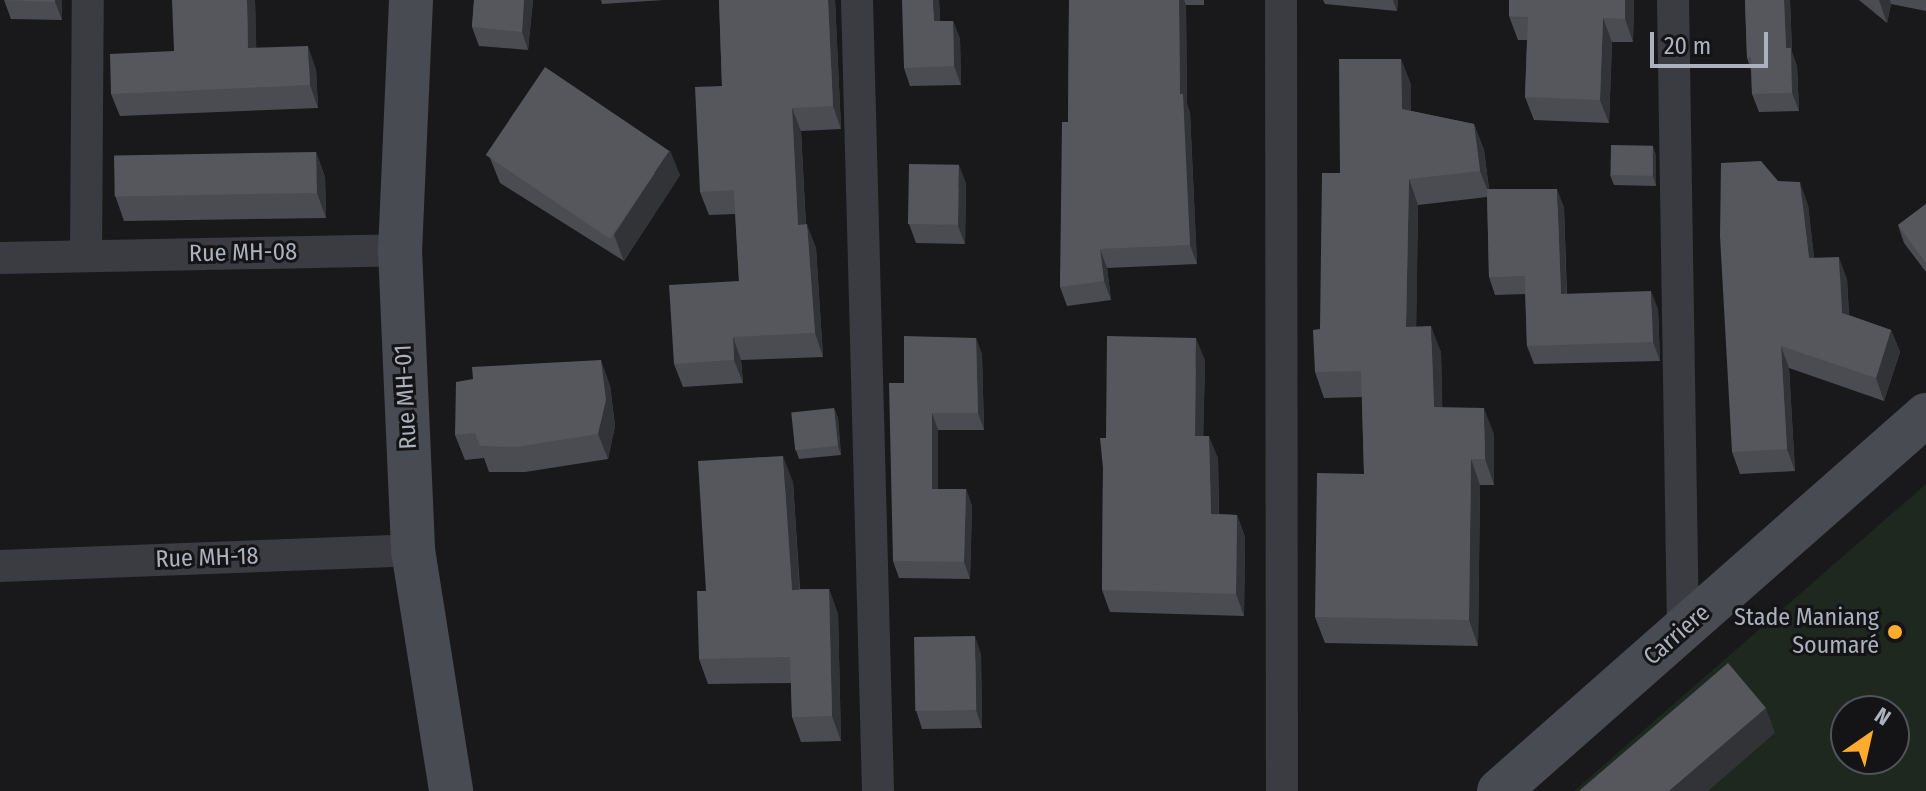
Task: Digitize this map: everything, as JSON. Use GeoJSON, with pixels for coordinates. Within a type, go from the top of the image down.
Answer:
{"type":"FeatureCollection","features":[{"type":"Feature","properties":{"kind":"main road","name":"Rue MH-01"},"geometry":{"type":"LineString","coordinates":[[411,0],[400,250],[413,550],[451,791]]}},
{"type":"Feature","properties":{"kind":"main road","name":"Carriere"},"geometry":{"type":"LineString","coordinates":[[1499,791],[1926,415]]}},
{"type":"Feature","properties":{"kind":"street"},"geometry":{"type":"LineString","coordinates":[[86,255],[88,0]]}},
{"type":"Feature","properties":{"kind":"street"},"geometry":{"type":"LineString","coordinates":[[857,0],[878,791]]}},
{"type":"Feature","properties":{"kind":"street"},"geometry":{"type":"LineString","coordinates":[[1281,0],[1282,791]]}},
{"type":"Feature","properties":{"kind":"street"},"geometry":{"type":"LineString","coordinates":[[1673,0],[1683,629]]}},
{"type":"Feature","properties":{"kind":"street","name":"Rue MH-08"},"geometry":{"type":"LineString","coordinates":[[0,258],[400,250]]}},
{"type":"Feature","properties":{"kind":"street","name":"Rue MH-18"},"geometry":{"type":"LineString","coordinates":[[0,566],[413,550]]}},
{"type":"Feature","properties":{"kind":"green space"},"geometry":{"type":"Polygon","coordinates":[[[1926,484],[1926,791],[1574,791],[1926,484]]]}},
{"type":"Feature","properties":{"kind":"building"},"geometry":{"type":"Polygon","coordinates":[[[4,0],[55,0],[55,2],[4,0]]]}},
{"type":"Feature","properties":{"kind":"building"},"geometry":{"type":"Polygon","coordinates":[[[172,0],[247,0],[248,48],[308,46],[310,85],[111,94],[110,54],[174,51],[172,0]]]}},
{"type":"Feature","properties":{"kind":"building"},"geometry":{"type":"Polygon","coordinates":[[[474,0],[524,0],[522,32],[472,27],[474,0]]]}},
{"type":"Feature","properties":{"kind":"building"},"geometry":{"type":"Polygon","coordinates":[[[719,0],[828,0],[833,106],[792,108],[798,225],[807,224],[815,333],[733,337],[734,360],[674,364],[669,285],[739,281],[734,190],[700,192],[695,87],[722,86],[719,0]]]}},
{"type":"Feature","properties":{"kind":"building"},"geometry":{"type":"Polygon","coordinates":[[[902,0],[933,0],[934,21],[953,21],[954,66],[904,68],[902,0]]]}},
{"type":"Feature","properties":{"kind":"building"},"geometry":{"type":"Polygon","coordinates":[[[1069,0],[1179,0],[1180,94],[1183,94],[1190,245],[1100,249],[1104,281],[1060,287],[1062,122],[1068,122],[1069,0]]]}},
{"type":"Feature","properties":{"kind":"building"},"geometry":{"type":"Polygon","coordinates":[[[1509,0],[1625,0],[1625,19],[1603,18],[1600,100],[1525,97],[1528,17],[1509,16],[1509,0]]]}},
{"type":"Feature","properties":{"kind":"building"},"geometry":{"type":"Polygon","coordinates":[[[1745,0],[1784,0],[1786,48],[1791,48],[1792,93],[1752,94],[1745,0]]]}},
{"type":"Feature","properties":{"kind":"building"},"geometry":{"type":"Polygon","coordinates":[[[1339,59],[1401,59],[1402,109],[1474,124],[1480,171],[1409,179],[1406,327],[1431,326],[1434,407],[1484,408],[1485,459],[1471,459],[1469,620],[1315,617],[1317,473],[1364,474],[1361,371],[1315,372],[1313,330],[1320,329],[1322,173],[1340,173],[1339,59]]]}},
{"type":"Feature","properties":{"kind":"building"},"geometry":{"type":"Polygon","coordinates":[[[545,67],[669,151],[610,239],[486,155],[545,67]]]}},
{"type":"Feature","properties":{"kind":"building"},"geometry":{"type":"Polygon","coordinates":[[[1611,145],[1653,146],[1652,176],[1610,175],[1611,145]]]}},
{"type":"Feature","properties":{"kind":"building"},"geometry":{"type":"Polygon","coordinates":[[[316,152],[317,193],[115,197],[114,156],[316,152]]]}},
{"type":"Feature","properties":{"kind":"building"},"geometry":{"type":"Polygon","coordinates":[[[1761,161],[1778,181],[1800,182],[1809,258],[1839,257],[1842,313],[1891,330],[1876,378],[1781,346],[1787,449],[1732,452],[1720,236],[1721,163],[1761,161]]]}},
{"type":"Feature","properties":{"kind":"building"},"geometry":{"type":"Polygon","coordinates":[[[909,164],[959,165],[958,225],[908,224],[909,164]]]}},
{"type":"Feature","properties":{"kind":"building"},"geometry":{"type":"Polygon","coordinates":[[[1487,189],[1557,189],[1561,294],[1651,291],[1653,342],[1527,346],[1525,276],[1489,277],[1487,189]]]}},
{"type":"Feature","properties":{"kind":"building"},"geometry":{"type":"Polygon","coordinates":[[[1926,204],[1926,263],[1898,225],[1926,204]]]}},
{"type":"Feature","properties":{"kind":"building"},"geometry":{"type":"Polygon","coordinates":[[[904,336],[976,338],[978,413],[932,413],[932,489],[966,489],[964,562],[893,561],[889,383],[904,383],[904,336]]]}},
{"type":"Feature","properties":{"kind":"building"},"geometry":{"type":"Polygon","coordinates":[[[1107,336],[1196,338],[1195,436],[1209,436],[1211,514],[1237,515],[1236,594],[1102,590],[1103,468],[1100,438],[1106,438],[1107,336]]]}},
{"type":"Feature","properties":{"kind":"building"},"geometry":{"type":"Polygon","coordinates":[[[601,360],[606,400],[598,434],[516,447],[480,446],[475,433],[455,435],[456,382],[473,379],[472,367],[601,360]]]}},
{"type":"Feature","properties":{"kind":"building"},"geometry":{"type":"Polygon","coordinates":[[[834,408],[838,446],[795,450],[791,412],[834,408]]]}},
{"type":"Feature","properties":{"kind":"building"},"geometry":{"type":"Polygon","coordinates":[[[783,456],[792,590],[829,589],[832,716],[792,717],[790,657],[699,659],[697,591],[706,591],[698,461],[783,456]]]}},
{"type":"Feature","properties":{"kind":"building"},"geometry":{"type":"Polygon","coordinates":[[[975,636],[976,710],[915,711],[914,637],[975,636]]]}},
{"type":"Feature","properties":{"kind":"building"},"geometry":{"type":"Polygon","coordinates":[[[1728,663],[1766,708],[1669,791],[1579,791],[1728,663]]]}},
{"type":"Feature","properties":{"kind":"place","name":"Stade Maniang Soumaré"},"geometry":{"type":"Point","coordinates":[1895,632]}}]}
